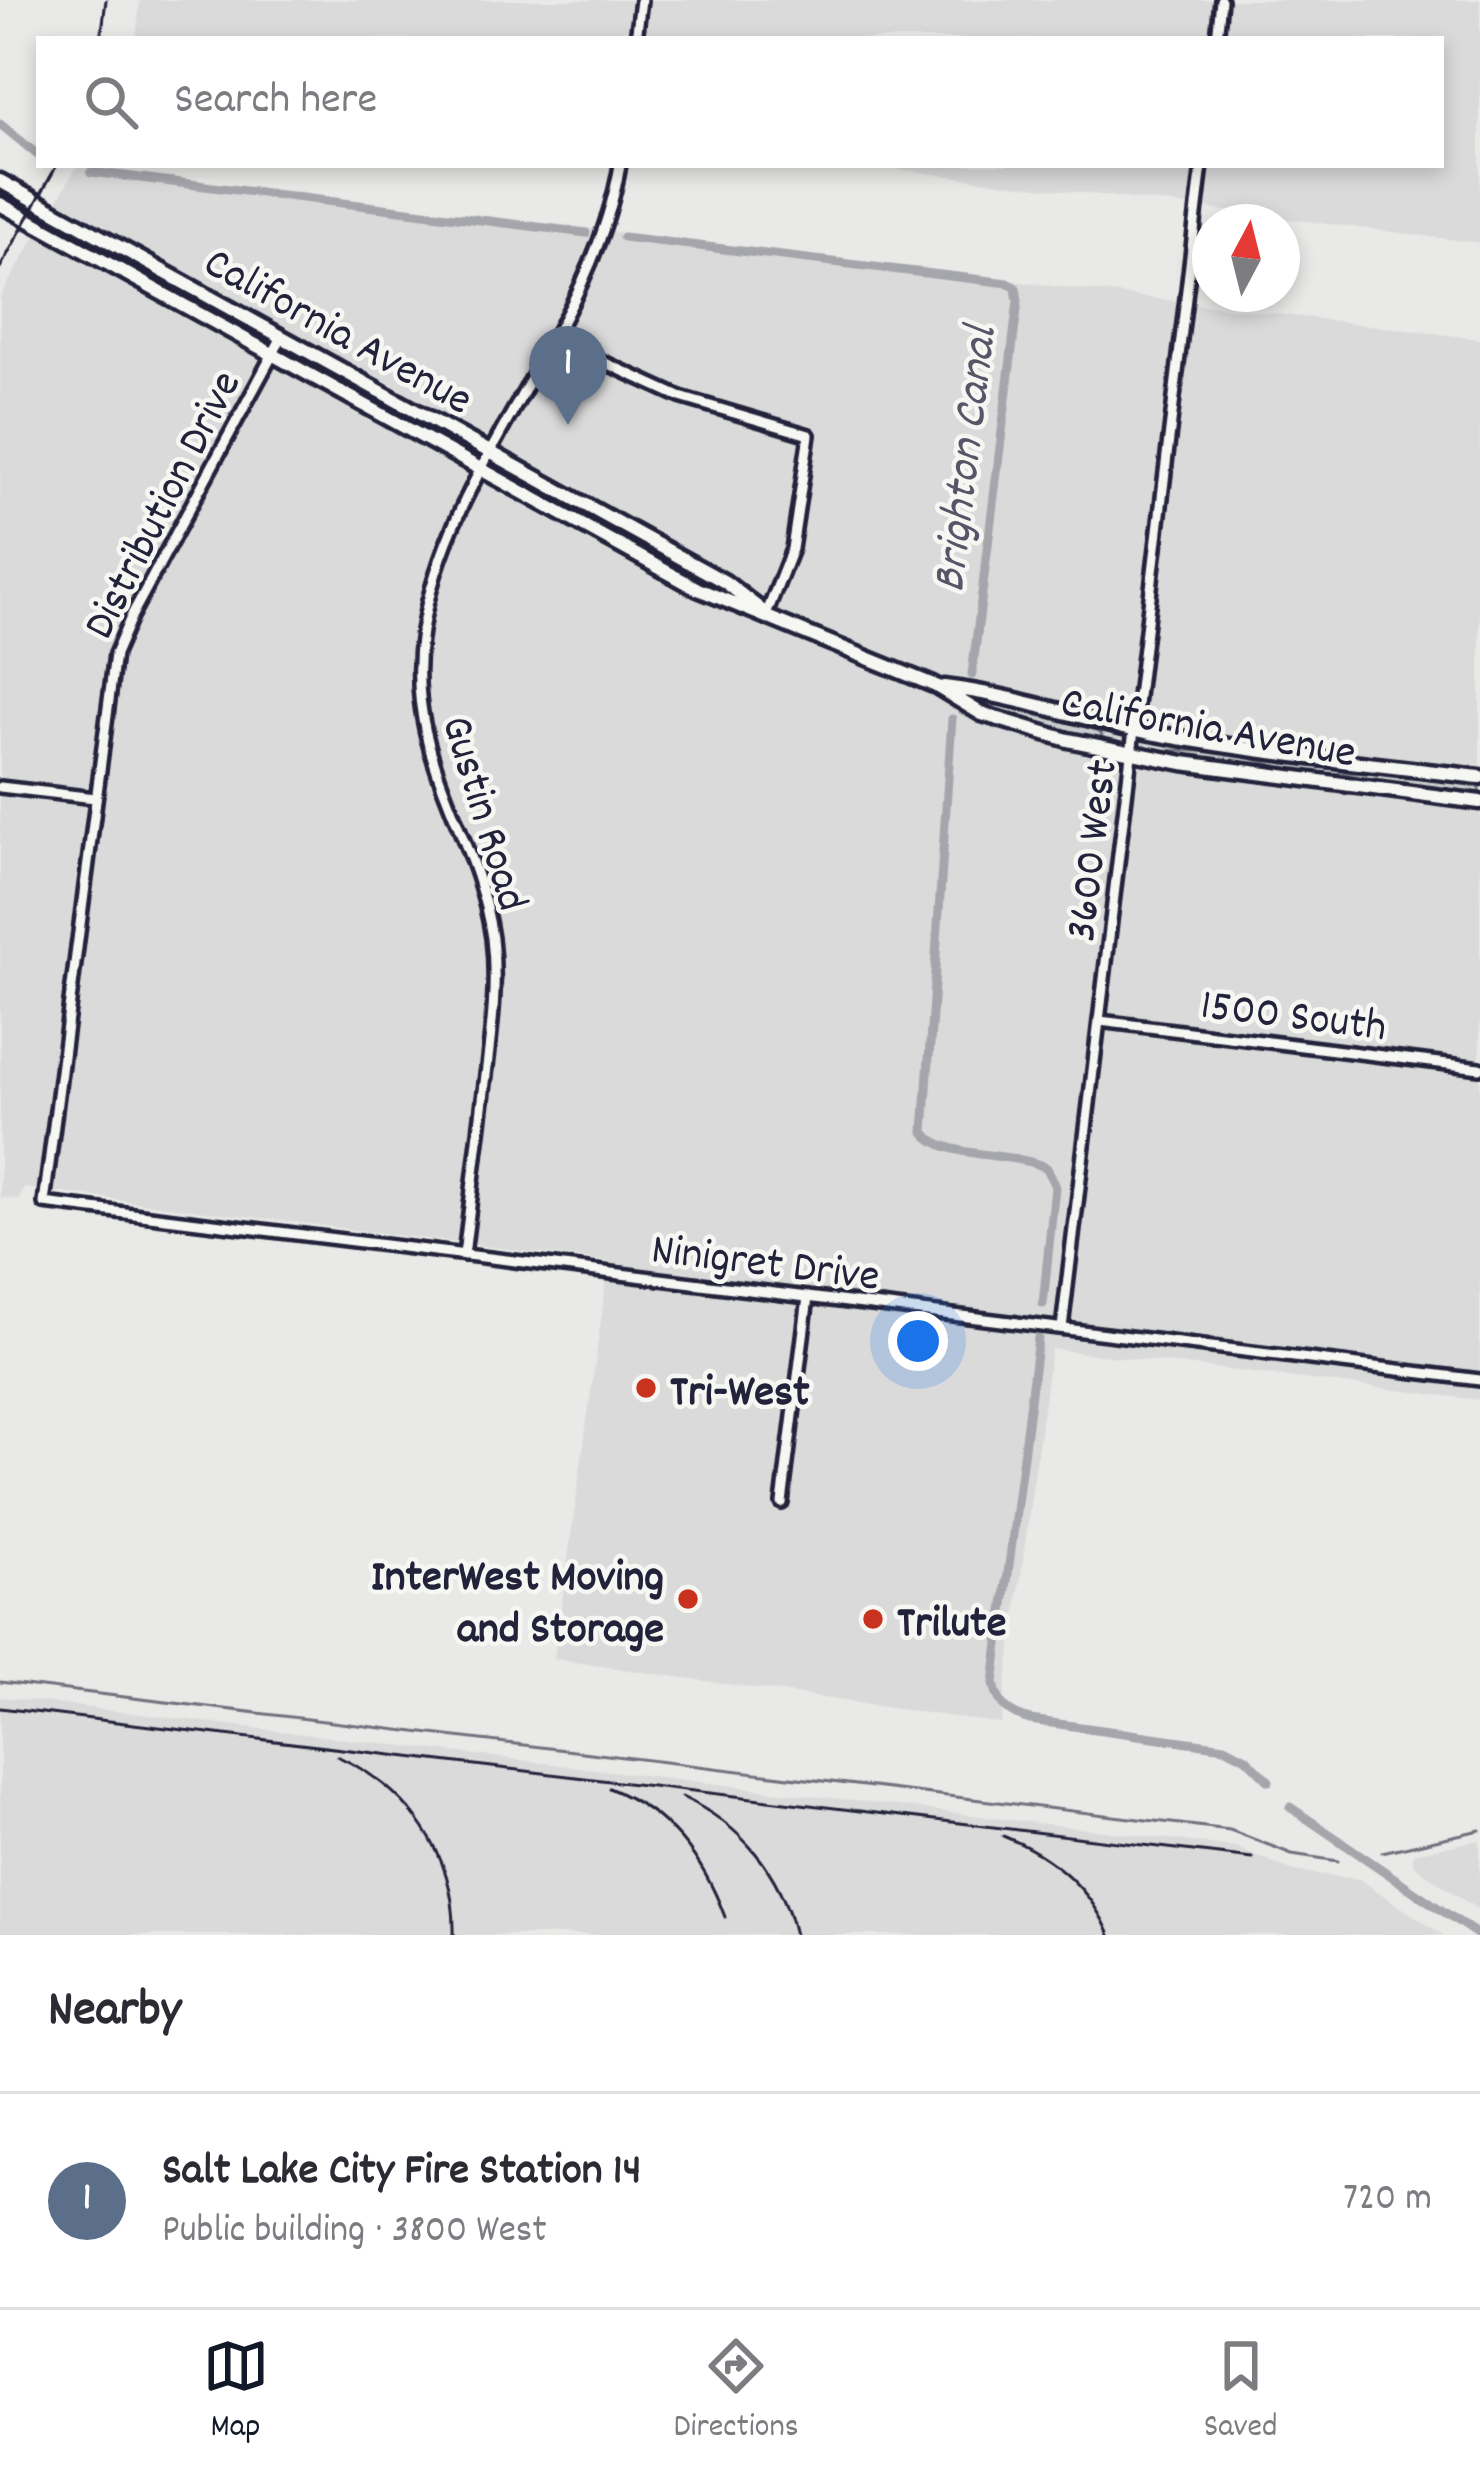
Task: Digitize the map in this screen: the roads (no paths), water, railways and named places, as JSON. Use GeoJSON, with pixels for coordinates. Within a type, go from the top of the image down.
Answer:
{"type":"FeatureCollection","features":[{"type":"Feature","properties":{"kind":"main road","name":"California Avenue"},"geometry":{"type":"LineString","coordinates":[[0,181],[725,582],[766,615]]}},
{"type":"Feature","properties":{"kind":"main road","name":"California Avenue"},"geometry":{"type":"LineString","coordinates":[[0,204],[698,589],[936,686],[991,717],[1133,754],[1480,802]]}},
{"type":"Feature","properties":{"kind":"main road","name":"California Avenue"},"geometry":{"type":"LineString","coordinates":[[936,686],[989,692],[1137,730],[1480,777]]}},
{"type":"Feature","properties":{"kind":"main road"},"geometry":{"type":"LineString","coordinates":[[1299,780],[1302,755]]}},
{"type":"Feature","properties":{"kind":"street"},"geometry":{"type":"LineString","coordinates":[[636,36],[641,0]]}},
{"type":"Feature","properties":{"kind":"street"},"geometry":{"type":"LineString","coordinates":[[1217,36],[1221,0]]}},
{"type":"Feature","properties":{"kind":"street","name":"Gustin Road"},"geometry":{"type":"LineString","coordinates":[[464,1255],[493,1011],[494,961],[478,877],[428,750],[419,661],[422,629],[438,562],[599,245],[619,168]]}},
{"type":"Feature","properties":{"kind":"street","name":"3600 West"},"geometry":{"type":"LineString","coordinates":[[1062,1328],[1202,168]]}},
{"type":"Feature","properties":{"kind":"street","name":"Distribution Drive"},"geometry":{"type":"LineString","coordinates":[[44,1203],[110,677],[118,644],[282,338]]}},
{"type":"Feature","properties":{"kind":"street"},"geometry":{"type":"LineString","coordinates":[[553,340],[680,397],[809,435],[792,549],[766,615]]}},
{"type":"Feature","properties":{"kind":"street"},"geometry":{"type":"LineString","coordinates":[[0,787],[95,798]]}},
{"type":"Feature","properties":{"kind":"street","name":"1500 South"},"geometry":{"type":"LineString","coordinates":[[1100,1021],[1480,1068]]}},
{"type":"Feature","properties":{"kind":"street","name":"Ninigret Drive"},"geometry":{"type":"LineString","coordinates":[[44,1203],[1480,1380]]}},
{"type":"Feature","properties":{"kind":"street"},"geometry":{"type":"LineString","coordinates":[[782,1503],[808,1297]]}},
{"type":"Feature","properties":{"kind":"waterway","name":"Brighton Canal"},"geometry":{"type":"LineString","coordinates":[[0,124],[36,154]]}},
{"type":"Feature","properties":{"kind":"waterway","name":"Brighton Canal"},"geometry":{"type":"LineString","coordinates":[[91,172],[586,233]]}},
{"type":"Feature","properties":{"kind":"waterway","name":"Brighton Canal"},"geometry":{"type":"LineString","coordinates":[[623,237],[1008,283],[1016,288],[972,675]]}},
{"type":"Feature","properties":{"kind":"waterway","name":"Brighton Canal"},"geometry":{"type":"LineString","coordinates":[[952,719],[924,1132],[947,1147],[1047,1168],[1055,1187],[1043,1304]]}},
{"type":"Feature","properties":{"kind":"waterway","name":"Brighton Canal"},"geometry":{"type":"LineString","coordinates":[[1038,1338],[994,1683],[1001,1703],[1030,1720],[1225,1747],[1246,1758],[1269,1781]]}},
{"type":"Feature","properties":{"kind":"waterway"},"geometry":{"type":"LineString","coordinates":[[0,1682],[1230,1830],[1292,1854],[1338,1861]]}},
{"type":"Feature","properties":{"kind":"waterway","name":"Brighton Canal"},"geometry":{"type":"LineString","coordinates":[[1290,1807],[1478,1935]]}},
{"type":"Feature","properties":{"kind":"waterway"},"geometry":{"type":"LineString","coordinates":[[1382,1852],[1480,1830]]}},
{"type":"Feature","properties":{"kind":"railway"},"geometry":{"type":"LineString","coordinates":[[101,36],[106,0]]}},
{"type":"Feature","properties":{"kind":"railway"},"geometry":{"type":"LineString","coordinates":[[0,268],[55,168]]}},
{"type":"Feature","properties":{"kind":"railway"},"geometry":{"type":"LineString","coordinates":[[0,1708],[1252,1858]]}},
{"type":"Feature","properties":{"kind":"railway"},"geometry":{"type":"LineString","coordinates":[[337,1756],[386,1786],[423,1828],[447,1877],[454,1935]]}},
{"type":"Feature","properties":{"kind":"railway"},"geometry":{"type":"LineString","coordinates":[[609,1788],[649,1810],[681,1840],[706,1875],[725,1917]]}},
{"type":"Feature","properties":{"kind":"railway"},"geometry":{"type":"LineString","coordinates":[[682,1797],[722,1821],[755,1852],[780,1891],[795,1935]]}},
{"type":"Feature","properties":{"kind":"railway"},"geometry":{"type":"LineString","coordinates":[[1003,1836],[1067,1875],[1091,1902],[1110,1935]]}},
{"type":"Feature","properties":{"kind":"place","name":"Salt Lake City Fire Station 14"},"geometry":{"type":"Point","coordinates":[568,425]}},
{"type":"Feature","properties":{"kind":"place","name":"Tri-West"},"geometry":{"type":"Point","coordinates":[646,1388]}},
{"type":"Feature","properties":{"kind":"place","name":"InterWest Moving and Storage"},"geometry":{"type":"Point","coordinates":[688,1599]}},
{"type":"Feature","properties":{"kind":"place","name":"Trilute"},"geometry":{"type":"Point","coordinates":[873,1619]}}]}
